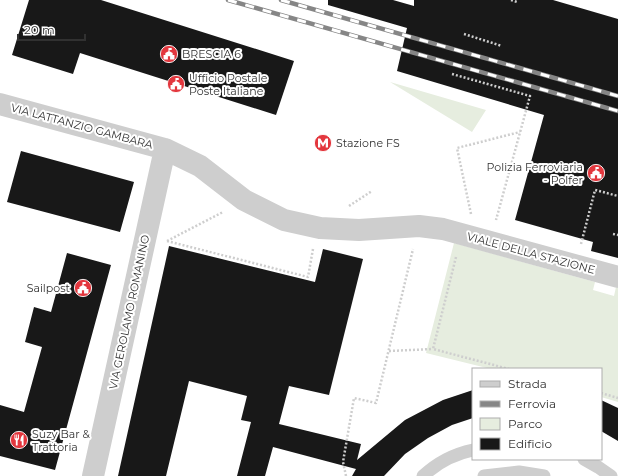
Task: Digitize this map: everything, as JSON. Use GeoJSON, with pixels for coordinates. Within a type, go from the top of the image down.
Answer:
{"type":"FeatureCollection","features":[{"type":"Feature","properties":{"kind":"street","name":"VIA LATTANZIO GAMBARA"},"geometry":{"type":"LineString","coordinates":[[0,104],[164,149],[200,166],[244,200],[284,220],[328,229],[359,230],[419,226]]}},
{"type":"Feature","properties":{"kind":"street","name":"VIA GEROLAMO ROMANINO"},"geometry":{"type":"LineString","coordinates":[[93,476],[164,149]]}},
{"type":"Feature","properties":{"kind":"street","name":"VIALE DELLA STAZIONE"},"geometry":{"type":"LineString","coordinates":[[419,226],[443,229],[618,277]]}},
{"type":"Feature","properties":{"kind":"lane"},"geometry":{"type":"LineString","coordinates":[[423,476],[430,469],[448,458],[472,450]]}},
{"type":"Feature","properties":{"kind":"lane"},"geometry":{"type":"LineString","coordinates":[[586,460],[611,476]]}},
{"type":"Feature","properties":{"kind":"lane"},"geometry":{"type":"LineString","coordinates":[[484,476],[519,472],[544,476]]}},
{"type":"Feature","properties":{"kind":"path"},"geometry":{"type":"LineString","coordinates":[[511,0],[517,2]]}},
{"type":"Feature","properties":{"kind":"path"},"geometry":{"type":"LineString","coordinates":[[464,34],[502,46]]}},
{"type":"Feature","properties":{"kind":"path"},"geometry":{"type":"LineString","coordinates":[[452,74],[530,96],[496,222]]}},
{"type":"Feature","properties":{"kind":"path"},"geometry":{"type":"LineString","coordinates":[[472,218],[457,148],[520,132]]}},
{"type":"Feature","properties":{"kind":"path"},"geometry":{"type":"LineString","coordinates":[[580,245],[595,190],[618,196]]}},
{"type":"Feature","properties":{"kind":"path"},"geometry":{"type":"LineString","coordinates":[[346,208],[372,192]]}},
{"type":"Feature","properties":{"kind":"path"},"geometry":{"type":"LineString","coordinates":[[226,210],[167,241],[308,277],[313,247]]}},
{"type":"Feature","properties":{"kind":"path"},"geometry":{"type":"LineString","coordinates":[[346,476],[343,462],[354,398],[376,403],[419,226]]}},
{"type":"Feature","properties":{"kind":"path"},"geometry":{"type":"LineString","coordinates":[[613,234],[618,235]]}},
{"type":"Feature","properties":{"kind":"path"},"geometry":{"type":"LineString","coordinates":[[433,349],[456,257]]}},
{"type":"Feature","properties":{"kind":"path"},"geometry":{"type":"LineString","coordinates":[[389,351],[433,349],[505,368]]}},
{"type":"Feature","properties":{"kind":"path"},"geometry":{"type":"LineString","coordinates":[[602,393],[618,398]]}},
{"type":"Feature","properties":{"kind":"green space"},"geometry":{"type":"Polygon","coordinates":[[[390,82],[486,110],[472,132],[390,82]]]}},
{"type":"Feature","properties":{"kind":"green space"},"geometry":{"type":"Polygon","coordinates":[[[454,243],[595,282],[593,290],[614,296],[616,287],[618,288],[618,402],[602,397],[602,368],[487,368],[426,353],[454,243]]]}},
{"type":"Feature","properties":{"kind":"building"},"geometry":{"type":"Polygon","coordinates":[[[29,0],[101,0],[294,61],[276,115],[80,53],[73,74],[12,55],[29,0]]]}},
{"type":"Feature","properties":{"kind":"building"},"geometry":{"type":"Polygon","coordinates":[[[328,0],[393,0],[414,6],[414,0],[553,0],[618,19],[618,258],[591,251],[593,242],[515,220],[544,115],[397,71],[407,28],[328,5],[328,0]]]}},
{"type":"Feature","properties":{"kind":"building"},"geometry":{"type":"Polygon","coordinates":[[[21,151],[134,182],[120,232],[7,202],[21,151]]]}},
{"type":"Feature","properties":{"kind":"building"},"geometry":{"type":"Polygon","coordinates":[[[169,246],[315,282],[323,249],[363,259],[329,395],[289,386],[279,424],[361,444],[357,460],[405,420],[443,400],[472,390],[472,418],[452,425],[428,438],[405,454],[384,476],[352,476],[356,469],[273,447],[265,476],[237,476],[251,422],[241,420],[247,396],[189,381],[166,476],[118,476],[169,246]]]}},
{"type":"Feature","properties":{"kind":"building"},"geometry":{"type":"Polygon","coordinates":[[[67,253],[111,265],[55,470],[0,456],[0,405],[24,412],[42,347],[25,342],[34,307],[51,312],[67,253]]]}},
{"type":"Feature","properties":{"kind":"building"},"geometry":{"type":"Polygon","coordinates":[[[602,400],[618,408],[618,441],[602,432],[602,400]]]}},
{"type":"Feature","properties":{"kind":"railway"},"geometry":{"type":"LineString","coordinates":[[228,0],[618,111]]}},
{"type":"Feature","properties":{"kind":"railway"},"geometry":{"type":"LineString","coordinates":[[281,0],[618,96]]}},
{"type":"Feature","properties":{"kind":"place","name":"BRESCIA 6"},"geometry":{"type":"Point","coordinates":[169,54]}},
{"type":"Feature","properties":{"kind":"place","name":"Ufficio Postale Poste Italiane"},"geometry":{"type":"Point","coordinates":[176,84]}},
{"type":"Feature","properties":{"kind":"place","name":"Stazione FS"},"geometry":{"type":"Point","coordinates":[323,143]}},
{"type":"Feature","properties":{"kind":"place","name":"Polizia Ferroviaria - Polfer"},"geometry":{"type":"Point","coordinates":[596,173]}},
{"type":"Feature","properties":{"kind":"place","name":"Sailpost"},"geometry":{"type":"Point","coordinates":[83,288]}},
{"type":"Feature","properties":{"kind":"place","name":"Suzy Bar & Trattoria"},"geometry":{"type":"Point","coordinates":[19,440]}}]}
